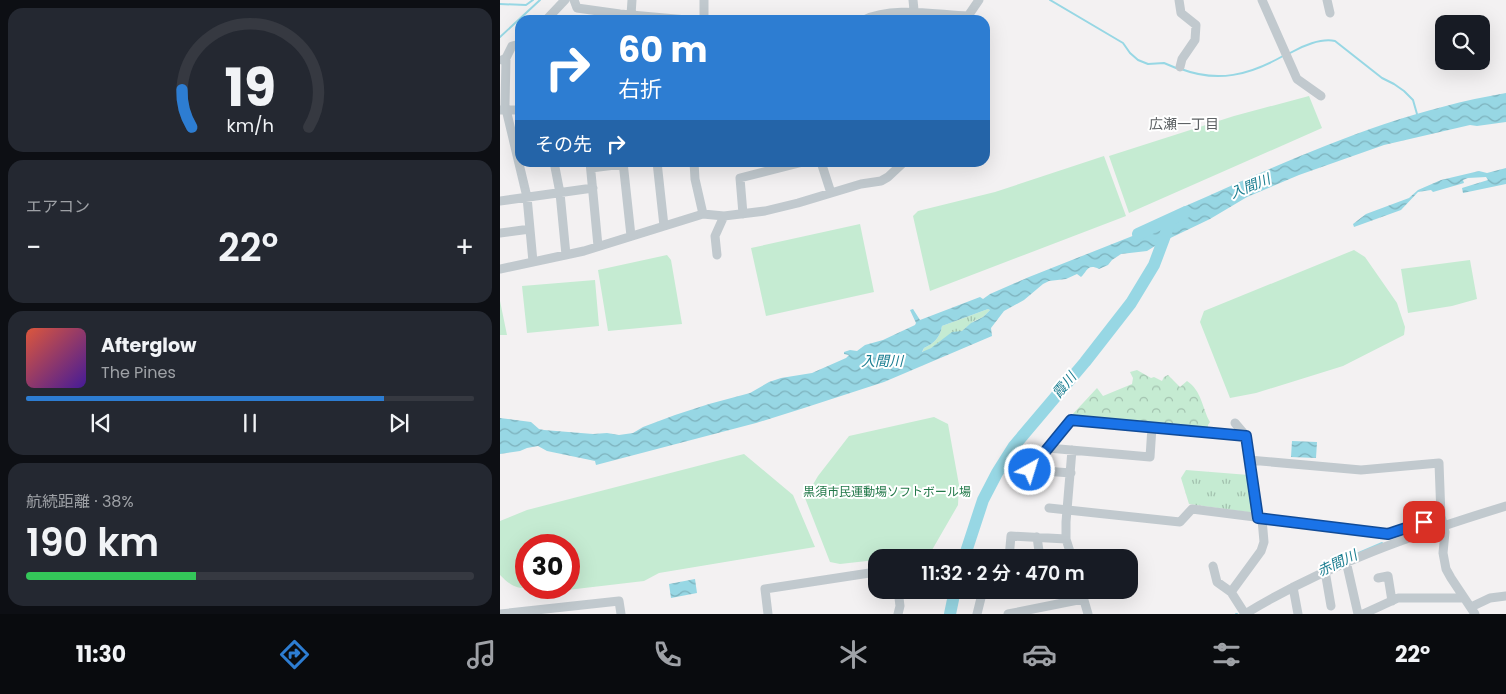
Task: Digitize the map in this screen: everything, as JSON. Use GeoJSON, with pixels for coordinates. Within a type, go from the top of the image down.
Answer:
{"type":"FeatureCollection","features":[{"type":"Feature","properties":{"kind":"street"},"geometry":{"type":"LineString","coordinates":[[551,15],[565,0]]}},
{"type":"Feature","properties":{"kind":"street"},"geometry":{"type":"LineString","coordinates":[[574,0],[577,8],[630,15],[632,0]]}},
{"type":"Feature","properties":{"kind":"street"},"geometry":{"type":"LineString","coordinates":[[704,0],[704,15]]}},
{"type":"Feature","properties":{"kind":"street"},"geometry":{"type":"LineString","coordinates":[[913,0],[915,15]]}},
{"type":"Feature","properties":{"kind":"street"},"geometry":{"type":"LineString","coordinates":[[969,15],[979,0]]}},
{"type":"Feature","properties":{"kind":"street"},"geometry":{"type":"LineString","coordinates":[[1179,0],[1181,13],[1196,25],[1195,40],[1182,59],[1180,66]]}},
{"type":"Feature","properties":{"kind":"street"},"geometry":{"type":"LineString","coordinates":[[1262,0],[1298,79],[1321,96]]}},
{"type":"Feature","properties":{"kind":"street"},"geometry":{"type":"LineString","coordinates":[[1328,0],[1330,13]]}},
{"type":"Feature","properties":{"kind":"street"},"geometry":{"type":"LineString","coordinates":[[874,15],[892,12],[909,15]]}},
{"type":"Feature","properties":{"kind":"street"},"geometry":{"type":"LineString","coordinates":[[515,45],[512,46],[503,60],[503,110],[515,154]]}},
{"type":"Feature","properties":{"kind":"street"},"geometry":{"type":"LineString","coordinates":[[519,167],[527,198],[533,262]]}},
{"type":"Feature","properties":{"kind":"street"},"geometry":{"type":"LineString","coordinates":[[555,167],[560,193],[566,254]]}},
{"type":"Feature","properties":{"kind":"street"},"geometry":{"type":"LineString","coordinates":[[590,167],[598,246]]}},
{"type":"Feature","properties":{"kind":"street"},"geometry":{"type":"LineString","coordinates":[[623,167],[631,236]]}},
{"type":"Feature","properties":{"kind":"street"},"geometry":{"type":"LineString","coordinates":[[658,167],[664,226]]}},
{"type":"Feature","properties":{"kind":"street"},"geometry":{"type":"LineString","coordinates":[[694,167],[703,214]]}},
{"type":"Feature","properties":{"kind":"street"},"geometry":{"type":"LineString","coordinates":[[743,214],[740,178],[783,167]]}},
{"type":"Feature","properties":{"kind":"street"},"geometry":{"type":"LineString","coordinates":[[823,167],[831,193]]}},
{"type":"Feature","properties":{"kind":"street"},"geometry":{"type":"LineString","coordinates":[[500,269],[598,246],[703,214],[724,216],[765,211],[888,178],[899,167]]}},
{"type":"Feature","properties":{"kind":"street"},"geometry":{"type":"LineString","coordinates":[[500,201],[593,188]]}},
{"type":"Feature","properties":{"kind":"street"},"geometry":{"type":"LineString","coordinates":[[718,255],[715,236],[724,216]]}},
{"type":"Feature","properties":{"kind":"street"},"geometry":{"type":"LineString","coordinates":[[500,234],[530,229]]}},
{"type":"Feature","properties":{"kind":"street"},"geometry":{"type":"LineString","coordinates":[[1071,473],[1030,470],[1071,420],[1246,436]]}},
{"type":"Feature","properties":{"kind":"street"},"geometry":{"type":"LineString","coordinates":[[1230,592],[1262,551],[1264,542],[1246,436],[1235,423]]}},
{"type":"Feature","properties":{"kind":"street"},"geometry":{"type":"LineString","coordinates":[[1048,448],[1150,457],[1152,427]]}},
{"type":"Feature","properties":{"kind":"street"},"geometry":{"type":"LineString","coordinates":[[1069,549],[1066,539],[1072,450]]}},
{"type":"Feature","properties":{"kind":"street"},"geometry":{"type":"LineString","coordinates":[[1249,460],[1361,470],[1439,464],[1443,553],[1450,578],[1473,610],[1490,598],[1506,596]]}},
{"type":"Feature","properties":{"kind":"street"},"geometry":{"type":"LineString","coordinates":[[1049,508],[1180,522],[1192,509],[1388,534],[1506,506]]}},
{"type":"Feature","properties":{"kind":"street"},"geometry":{"type":"LineString","coordinates":[[1213,566],[1217,582],[1230,592],[1245,614],[1293,587],[1346,561],[1443,521]]}},
{"type":"Feature","properties":{"kind":"street"},"geometry":{"type":"LineString","coordinates":[[1010,549],[1011,536],[1066,539]]}},
{"type":"Feature","properties":{"kind":"street"},"geometry":{"type":"LineString","coordinates":[[1038,537],[1039,549]]}},
{"type":"Feature","properties":{"kind":"street"},"geometry":{"type":"LineString","coordinates":[[1346,561],[1358,614]]}},
{"type":"Feature","properties":{"kind":"street"},"geometry":{"type":"LineString","coordinates":[[1325,571],[1331,606]]}},
{"type":"Feature","properties":{"kind":"street"},"geometry":{"type":"LineString","coordinates":[[768,614],[765,590],[868,573]]}},
{"type":"Feature","properties":{"kind":"street"},"geometry":{"type":"LineString","coordinates":[[1378,578],[1388,576],[1392,601]]}},
{"type":"Feature","properties":{"kind":"street"},"geometry":{"type":"LineString","coordinates":[[1293,587],[1298,614]]}},
{"type":"Feature","properties":{"kind":"street"},"geometry":{"type":"LineString","coordinates":[[1363,614],[1398,598],[1464,598]]}},
{"type":"Feature","properties":{"kind":"street"},"geometry":{"type":"LineString","coordinates":[[898,614],[899,599]]}},
{"type":"Feature","properties":{"kind":"street"},"geometry":{"type":"LineString","coordinates":[[977,614],[981,599]]}},
{"type":"Feature","properties":{"kind":"street"},"geometry":{"type":"LineString","coordinates":[[1008,614],[1083,600],[1088,614]]}},
{"type":"Feature","properties":{"kind":"street"},"geometry":{"type":"LineString","coordinates":[[500,614],[619,601],[621,614]]}},
{"type":"Feature","properties":{"kind":"green space"},"geometry":{"type":"Polygon","coordinates":[[[1309,96],[1322,128],[1129,213],[1109,156],[1234,116],[1309,96]]]}},
{"type":"Feature","properties":{"kind":"green space"},"geometry":{"type":"Polygon","coordinates":[[[1104,156],[1126,216],[930,291],[913,216],[918,211],[995,192],[1104,156]]]}},
{"type":"Feature","properties":{"kind":"green space"},"geometry":{"type":"Polygon","coordinates":[[[860,224],[874,292],[766,316],[751,248],[860,224]]]}},
{"type":"Feature","properties":{"kind":"green space"},"geometry":{"type":"Polygon","coordinates":[[[1354,250],[1365,257],[1397,303],[1405,327],[1404,335],[1343,366],[1256,393],[1230,398],[1200,322],[1204,311],[1354,250]]]}},
{"type":"Feature","properties":{"kind":"green space"},"geometry":{"type":"Polygon","coordinates":[[[667,255],[671,260],[682,324],[608,331],[598,270],[667,255]]]}},
{"type":"Feature","properties":{"kind":"green space"},"geometry":{"type":"Polygon","coordinates":[[[1470,260],[1477,299],[1452,306],[1408,313],[1401,269],[1470,260]]]}},
{"type":"Feature","properties":{"kind":"green space"},"geometry":{"type":"Polygon","coordinates":[[[595,280],[599,326],[527,333],[522,286],[595,280]]]}},
{"type":"Feature","properties":{"kind":"green space"},"geometry":{"type":"Polygon","coordinates":[[[500,301],[507,335],[500,335],[500,301]]]}},
{"type":"Feature","properties":{"kind":"green space"},"geometry":{"type":"Polygon","coordinates":[[[988,309],[990,310],[983,317],[974,321],[962,331],[922,353],[924,348],[936,339],[942,326],[988,309]]]}},
{"type":"Feature","properties":{"kind":"green space"},"geometry":{"type":"Polygon","coordinates":[[[1137,370],[1151,378],[1154,377],[1162,381],[1168,375],[1180,387],[1187,381],[1192,385],[1199,395],[1210,422],[1208,430],[1070,417],[1097,388],[1103,396],[1132,384],[1133,378],[1130,372],[1137,370]]]}},
{"type":"Feature","properties":{"kind":"green space","name":"黒須市民運動場ソフトボール場"},"geometry":{"type":"Polygon","coordinates":[[[934,417],[948,424],[959,485],[958,505],[933,549],[868,549],[868,561],[840,564],[830,562],[805,498],[818,476],[849,436],[934,417]]]}},
{"type":"Feature","properties":{"kind":"green space"},"geometry":{"type":"Polygon","coordinates":[[[744,454],[793,495],[815,547],[659,573],[644,581],[580,588],[580,534],[515,534],[515,586],[500,575],[500,521],[527,510],[744,454]]]}},
{"type":"Feature","properties":{"kind":"green space"},"geometry":{"type":"Polygon","coordinates":[[[1186,470],[1249,475],[1254,513],[1189,504],[1181,478],[1186,470]]]}},
{"type":"Feature","properties":{"kind":"water","name":"入間川"},"geometry":{"type":"Polygon","coordinates":[[[1506,93],[1506,122],[1477,126],[1470,125],[1384,145],[1299,175],[1247,197],[1210,219],[1147,251],[1121,254],[1108,265],[1099,269],[1092,267],[1088,269],[1081,277],[1077,274],[1066,279],[1049,281],[1024,300],[1004,311],[991,328],[992,336],[884,382],[756,423],[596,465],[595,461],[547,451],[538,446],[500,454],[500,418],[531,422],[539,429],[544,430],[619,435],[633,433],[643,427],[675,415],[750,393],[769,382],[781,378],[812,373],[846,358],[849,355],[844,354],[844,352],[850,350],[857,351],[865,345],[883,340],[915,325],[916,323],[910,310],[913,309],[920,320],[980,297],[983,299],[1029,277],[1135,235],[1182,212],[1184,210],[1183,207],[1262,172],[1381,125],[1463,102],[1506,93]],[[988,309],[942,326],[936,339],[924,348],[922,352],[931,348],[952,332],[962,331],[990,310],[988,309]]]}},
{"type":"Feature","properties":{"kind":"water"},"geometry":{"type":"Polygon","coordinates":[[[1506,168],[1506,184],[1463,193],[1462,188],[1488,180],[1486,177],[1468,178],[1463,180],[1464,183],[1433,192],[1431,190],[1418,192],[1401,210],[1354,227],[1353,224],[1366,214],[1409,198],[1418,190],[1441,180],[1479,171],[1487,173],[1506,168]]]}},
{"type":"Feature","properties":{"kind":"water"},"geometry":{"type":"Polygon","coordinates":[[[1292,441],[1317,442],[1316,458],[1291,457],[1292,441]]]}},
{"type":"Feature","properties":{"kind":"water"},"geometry":{"type":"Polygon","coordinates":[[[695,579],[697,593],[671,598],[669,584],[695,579]]]}},
{"type":"Feature","properties":{"kind":"waterway"},"geometry":{"type":"LineString","coordinates":[[500,4],[526,5],[533,0]]}},
{"type":"Feature","properties":{"kind":"waterway"},"geometry":{"type":"LineString","coordinates":[[524,15],[540,0]]}},
{"type":"Feature","properties":{"kind":"waterway"},"geometry":{"type":"LineString","coordinates":[[1050,0],[1123,43],[1138,60],[1148,64],[1164,63],[1176,68]]}},
{"type":"Feature","properties":{"kind":"waterway"},"geometry":{"type":"LineString","coordinates":[[500,37],[515,23]]}},
{"type":"Feature","properties":{"kind":"waterway"},"geometry":{"type":"LineString","coordinates":[[1290,53],[1306,45],[1330,40],[1335,41],[1382,78],[1404,91],[1413,100],[1417,114]]}},
{"type":"Feature","properties":{"kind":"waterway"},"geometry":{"type":"LineString","coordinates":[[1181,69],[1208,76],[1233,75],[1258,68],[1283,56]]}},
{"type":"Feature","properties":{"kind":"waterway","name":"入間川"},"geometry":{"type":"LineString","coordinates":[[1138,234],[1186,212]]}},
{"type":"Feature","properties":{"kind":"waterway","name":"霞川"},"geometry":{"type":"LineString","coordinates":[[967,549],[983,500],[997,473],[1014,446],[1085,362],[1131,303],[1154,265],[1169,225]]}},
{"type":"Feature","properties":{"kind":"waterway","name":"赤間川"},"geometry":{"type":"LineString","coordinates":[[1347,558],[1382,543]]}},
{"type":"Feature","properties":{"kind":"waterway","name":"霞川"},"geometry":{"type":"LineString","coordinates":[[950,614],[953,599]]}},
{"type":"Feature","properties":{"kind":"district","name":"広瀬一丁目"},"geometry":{"type":"Point","coordinates":[1184,124]}},
{"type":"Feature","properties":{"kind":"route"},"geometry":{"type":"LineString","coordinates":[[1030,470],[1071,420],[1246,436],[1258,518],[1388,534],[1424,522]]}}]}
